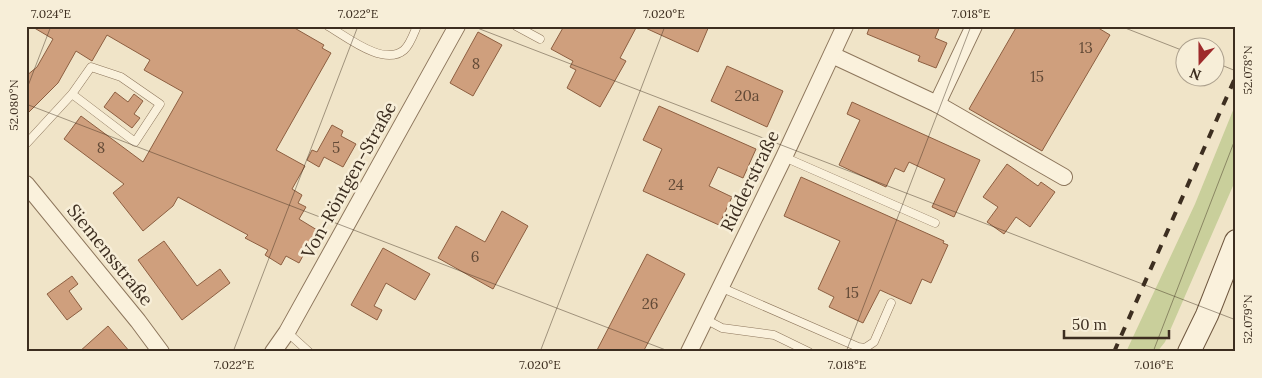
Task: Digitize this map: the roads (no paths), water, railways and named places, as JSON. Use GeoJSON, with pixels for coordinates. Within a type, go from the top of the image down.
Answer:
{"type":"FeatureCollection","features":[{"type":"Feature","properties":{"kind":"main road"},"geometry":{"type":"LineString","coordinates":[[1192,351],[1236,241]]}},
{"type":"Feature","properties":{"kind":"street","name":"Von-Röntgen-Straße"},"geometry":{"type":"LineString","coordinates":[[273,352],[287,332],[457,26]]}},
{"type":"Feature","properties":{"kind":"street","name":"Ridderstraße"},"geometry":{"type":"LineString","coordinates":[[689,352],[845,26]]}},
{"type":"Feature","properties":{"kind":"street"},"geometry":{"type":"LineString","coordinates":[[937,104],[974,26]]}},
{"type":"Feature","properties":{"kind":"street"},"geometry":{"type":"LineString","coordinates":[[832,56],[937,104],[1064,177]]}},
{"type":"Feature","properties":{"kind":"street","name":"Siemensstraße"},"geometry":{"type":"LineString","coordinates":[[26,184],[120,298],[161,352]]}},
{"type":"Feature","properties":{"kind":"lane"},"geometry":{"type":"LineString","coordinates":[[328,26],[375,53],[392,56],[405,50],[417,26]]}},
{"type":"Feature","properties":{"kind":"lane"},"geometry":{"type":"LineString","coordinates":[[516,26],[540,39]]}},
{"type":"Feature","properties":{"kind":"lane"},"geometry":{"type":"LineString","coordinates":[[26,144],[72,94],[91,67],[121,77],[160,104],[135,142],[72,94]]}},
{"type":"Feature","properties":{"kind":"lane"},"geometry":{"type":"LineString","coordinates":[[784,156],[935,223]]}},
{"type":"Feature","properties":{"kind":"lane"},"geometry":{"type":"LineString","coordinates":[[720,287],[858,347],[865,348],[874,342],[891,303]]}},
{"type":"Feature","properties":{"kind":"lane"},"geometry":{"type":"LineString","coordinates":[[705,319],[722,328],[774,335],[809,352]]}},
{"type":"Feature","properties":{"kind":"lane"},"geometry":{"type":"LineString","coordinates":[[287,332],[309,352]]}},
{"type":"Feature","properties":{"kind":"railway"},"geometry":{"type":"LineString","coordinates":[[1114,352],[1236,76]]}}]}
